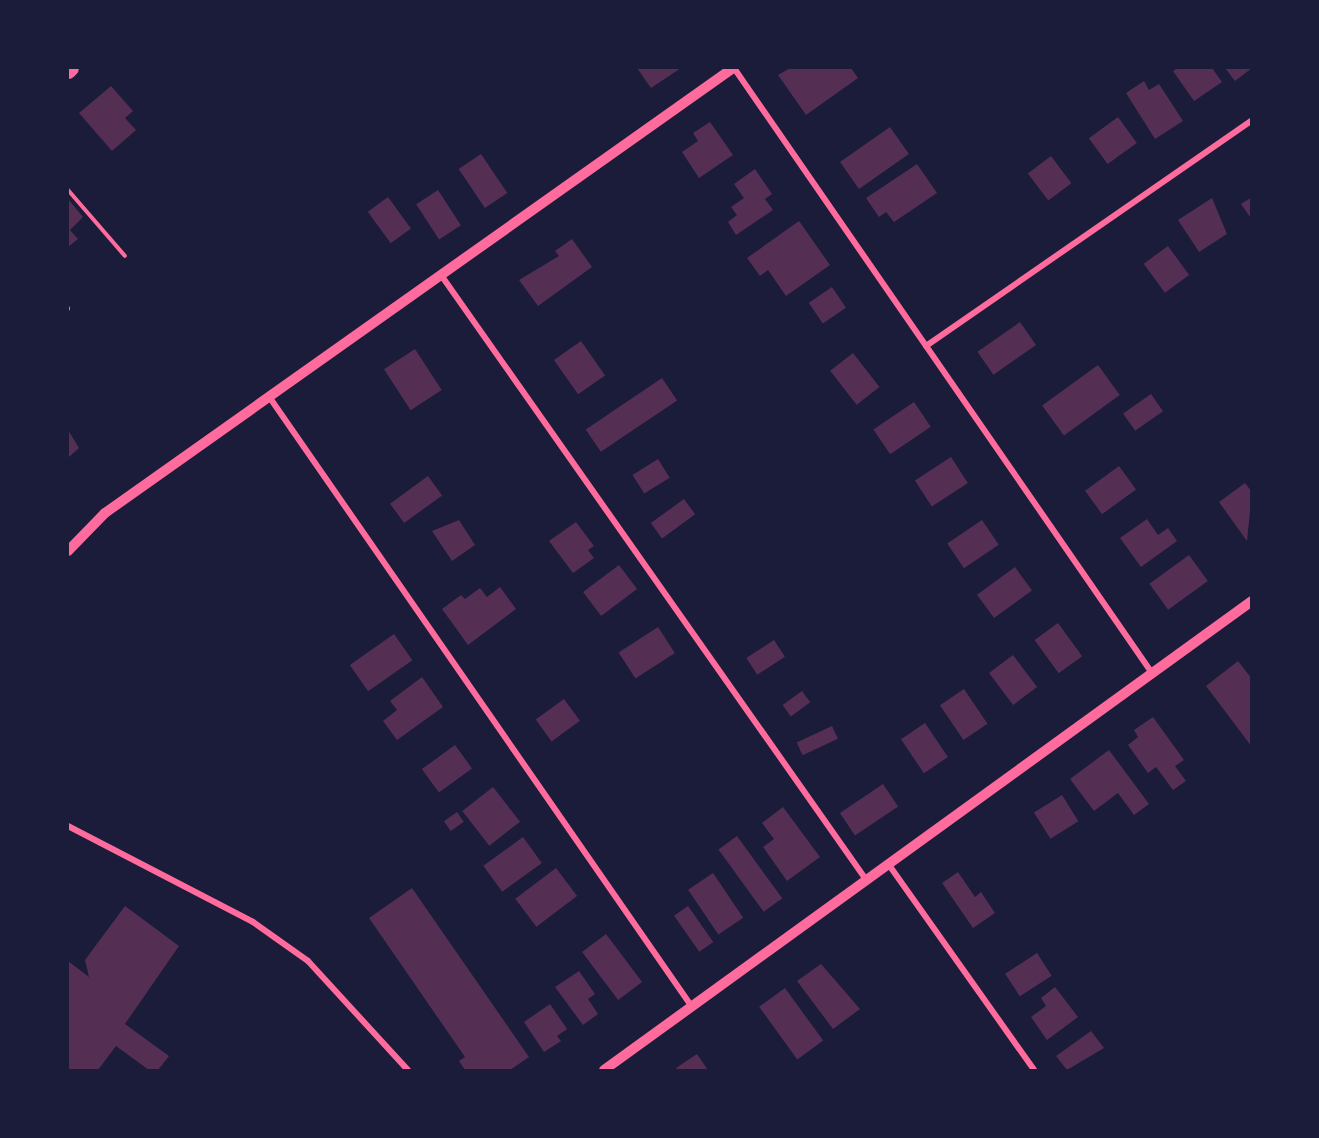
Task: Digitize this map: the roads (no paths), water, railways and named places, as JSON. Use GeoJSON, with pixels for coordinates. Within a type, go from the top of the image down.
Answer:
{"type":"FeatureCollection","features":[{"type":"Feature","properties":{"kind":"main road"},"geometry":{"type":"LineString","coordinates":[[68,71],[71,68]]}},
{"type":"Feature","properties":{"kind":"street"},"geometry":{"type":"LineString","coordinates":[[68,551],[105,513],[733,68],[1152,673]]}},
{"type":"Feature","properties":{"kind":"street"},"geometry":{"type":"LineString","coordinates":[[926,346],[1251,120]]}},
{"type":"Feature","properties":{"kind":"street"},"geometry":{"type":"LineString","coordinates":[[441,275],[867,881]]}},
{"type":"Feature","properties":{"kind":"street"},"geometry":{"type":"LineString","coordinates":[[270,398],[692,1007]]}},
{"type":"Feature","properties":{"kind":"street"},"geometry":{"type":"LineString","coordinates":[[604,1071],[1251,601]]}},
{"type":"Feature","properties":{"kind":"street"},"geometry":{"type":"LineString","coordinates":[[68,826],[253,922],[308,962],[408,1071]]}},
{"type":"Feature","properties":{"kind":"street"},"geometry":{"type":"LineString","coordinates":[[889,865],[1034,1071]]}}]}
